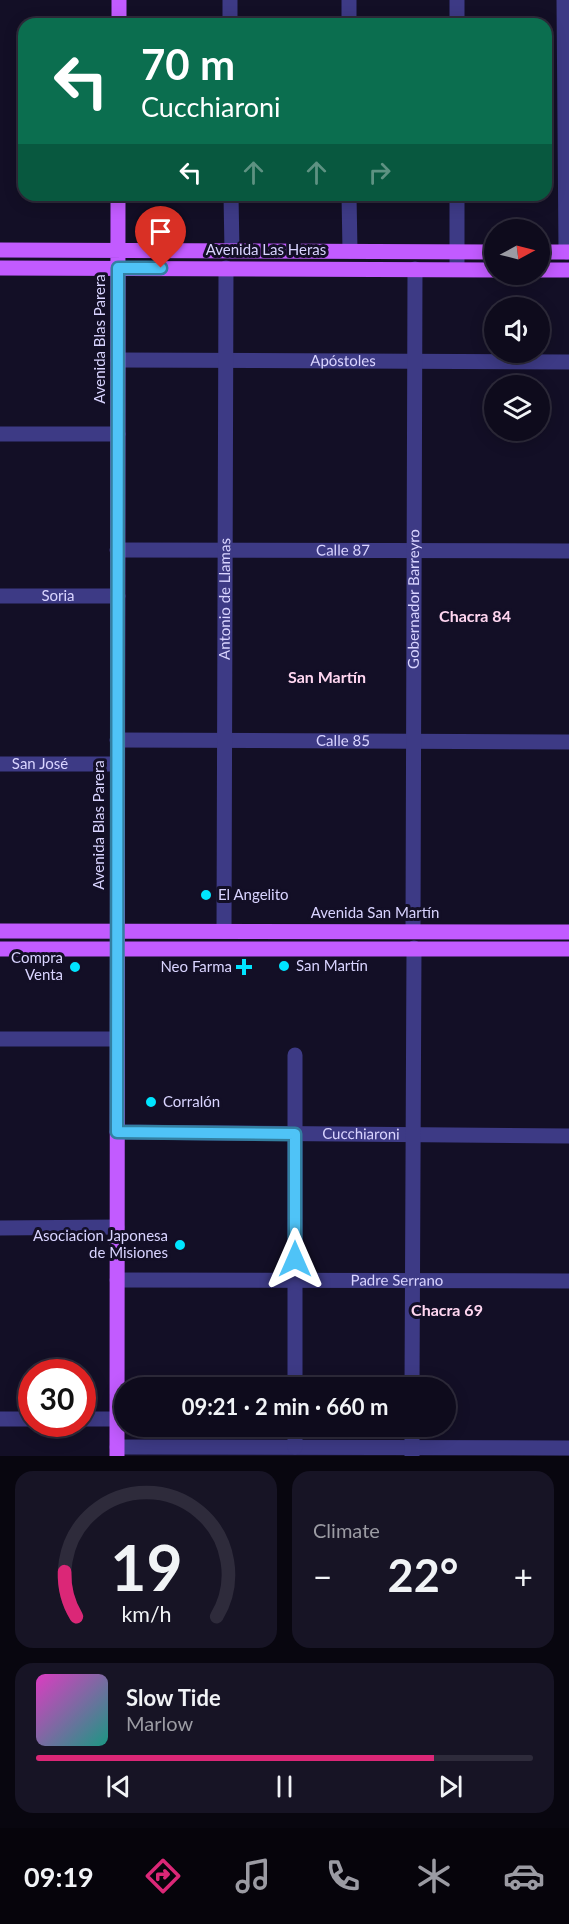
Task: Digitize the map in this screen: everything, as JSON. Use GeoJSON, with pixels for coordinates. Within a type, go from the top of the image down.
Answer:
{"type":"FeatureCollection","features":[{"type":"Feature","properties":{"kind":"main road"},"geometry":{"type":"LineString","coordinates":[[118,0],[118,18]]}},
{"type":"Feature","properties":{"kind":"main road","name":"Avenida Blas Parera"},"geometry":{"type":"LineString","coordinates":[[117,1377],[118,201]]}},
{"type":"Feature","properties":{"kind":"main road","name":"Avenida Las Heras"},"geometry":{"type":"LineString","coordinates":[[0,250],[484,252]]}},
{"type":"Feature","properties":{"kind":"main road"},"geometry":{"type":"LineString","coordinates":[[550,252],[568,252]]}},
{"type":"Feature","properties":{"kind":"main road","name":"Avenida Las Heras"},"geometry":{"type":"LineString","coordinates":[[0,268],[484,270]]}},
{"type":"Feature","properties":{"kind":"main road"},"geometry":{"type":"LineString","coordinates":[[550,270],[569,270]]}},
{"type":"Feature","properties":{"kind":"main road","name":"Avenida San Martín"},"geometry":{"type":"LineString","coordinates":[[0,931],[569,932]]}},
{"type":"Feature","properties":{"kind":"main road"},"geometry":{"type":"LineString","coordinates":[[0,949],[569,948]]}},
{"type":"Feature","properties":{"kind":"street"},"geometry":{"type":"LineString","coordinates":[[230,0],[230,18]]}},
{"type":"Feature","properties":{"kind":"street"},"geometry":{"type":"LineString","coordinates":[[349,0],[349,18]]}},
{"type":"Feature","properties":{"kind":"street"},"geometry":{"type":"LineString","coordinates":[[457,0],[457,18]]}},
{"type":"Feature","properties":{"kind":"street"},"geometry":{"type":"LineString","coordinates":[[564,0],[567,25],[568,252]]}},
{"type":"Feature","properties":{"kind":"street"},"geometry":{"type":"LineString","coordinates":[[231,201],[232,251]]}},
{"type":"Feature","properties":{"kind":"street"},"geometry":{"type":"LineString","coordinates":[[349,201],[350,251]]}},
{"type":"Feature","properties":{"kind":"street"},"geometry":{"type":"LineString","coordinates":[[457,201],[457,269]]}},
{"type":"Feature","properties":{"kind":"street"},"geometry":{"type":"LineString","coordinates":[[0,239],[0,250]]}},
{"type":"Feature","properties":{"kind":"street","name":"Antonio de Llamas"},"geometry":{"type":"LineString","coordinates":[[224,931],[226,268]]}},
{"type":"Feature","properties":{"kind":"street","name":"Gobernador Barreyro"},"geometry":{"type":"LineString","coordinates":[[413,931],[414,269]]}},
{"type":"Feature","properties":{"kind":"street","name":"Apóstoles"},"geometry":{"type":"LineString","coordinates":[[118,360],[569,362]]}},
{"type":"Feature","properties":{"kind":"street"},"geometry":{"type":"LineString","coordinates":[[0,434],[118,434]]}},
{"type":"Feature","properties":{"kind":"street","name":"Calle 87"},"geometry":{"type":"LineString","coordinates":[[117,550],[569,551]]}},
{"type":"Feature","properties":{"kind":"street","name":"Soria"},"geometry":{"type":"LineString","coordinates":[[0,596],[118,596]]}},
{"type":"Feature","properties":{"kind":"street","name":"Calle 85"},"geometry":{"type":"LineString","coordinates":[[117,740],[569,742]]}},
{"type":"Feature","properties":{"kind":"street","name":"San José"},"geometry":{"type":"LineString","coordinates":[[0,764],[117,764]]}},
{"type":"Feature","properties":{"kind":"street"},"geometry":{"type":"LineString","coordinates":[[412,1377],[414,948]]}},
{"type":"Feature","properties":{"kind":"street"},"geometry":{"type":"LineString","coordinates":[[0,1039],[117,1039]]}},
{"type":"Feature","properties":{"kind":"street"},"geometry":{"type":"LineString","coordinates":[[295,1055],[295,1377]]}},
{"type":"Feature","properties":{"kind":"street","name":"Cucchiaroni"},"geometry":{"type":"LineString","coordinates":[[117,1132],[569,1136]]}},
{"type":"Feature","properties":{"kind":"street"},"geometry":{"type":"LineString","coordinates":[[0,1228],[117,1227]]}},
{"type":"Feature","properties":{"kind":"street","name":"Padre Serrano"},"geometry":{"type":"LineString","coordinates":[[117,1280],[569,1281]]}},
{"type":"Feature","properties":{"kind":"street"},"geometry":{"type":"LineString","coordinates":[[0,1419],[18,1419]]}},
{"type":"Feature","properties":{"kind":"street"},"geometry":{"type":"LineString","coordinates":[[96,1419],[114,1419]]}},
{"type":"Feature","properties":{"kind":"street"},"geometry":{"type":"LineString","coordinates":[[294,1437],[294,1447]]}},
{"type":"Feature","properties":{"kind":"street"},"geometry":{"type":"LineString","coordinates":[[117,1451],[294,1447],[412,1452],[569,1448]]}},
{"type":"Feature","properties":{"kind":"place","name":"El Angelito"},"geometry":{"type":"Point","coordinates":[206,895]}},
{"type":"Feature","properties":{"kind":"place","name":"San Martín"},"geometry":{"type":"Point","coordinates":[284,966]}},
{"type":"Feature","properties":{"kind":"place","name":"Compra Venta"},"geometry":{"type":"Point","coordinates":[75,967]}},
{"type":"Feature","properties":{"kind":"place","name":"Neo Farma"},"geometry":{"type":"Point","coordinates":[244,967]}},
{"type":"Feature","properties":{"kind":"place","name":"Corralón"},"geometry":{"type":"Point","coordinates":[151,1102]}},
{"type":"Feature","properties":{"kind":"place","name":"Asociacion Japonesa de Misiones"},"geometry":{"type":"Point","coordinates":[180,1245]}},
{"type":"Feature","properties":{"kind":"district","name":"Chacra 84"},"geometry":{"type":"Point","coordinates":[475,616]}},
{"type":"Feature","properties":{"kind":"district","name":"San Martín"},"geometry":{"type":"Point","coordinates":[327,677]}},
{"type":"Feature","properties":{"kind":"district","name":"Chacra 69"},"geometry":{"type":"Point","coordinates":[447,1310]}},
{"type":"Feature","properties":{"kind":"route"},"geometry":{"type":"LineString","coordinates":[[161,268],[118,268],[117,1132],[295,1134],[295,1259]]}}]}
